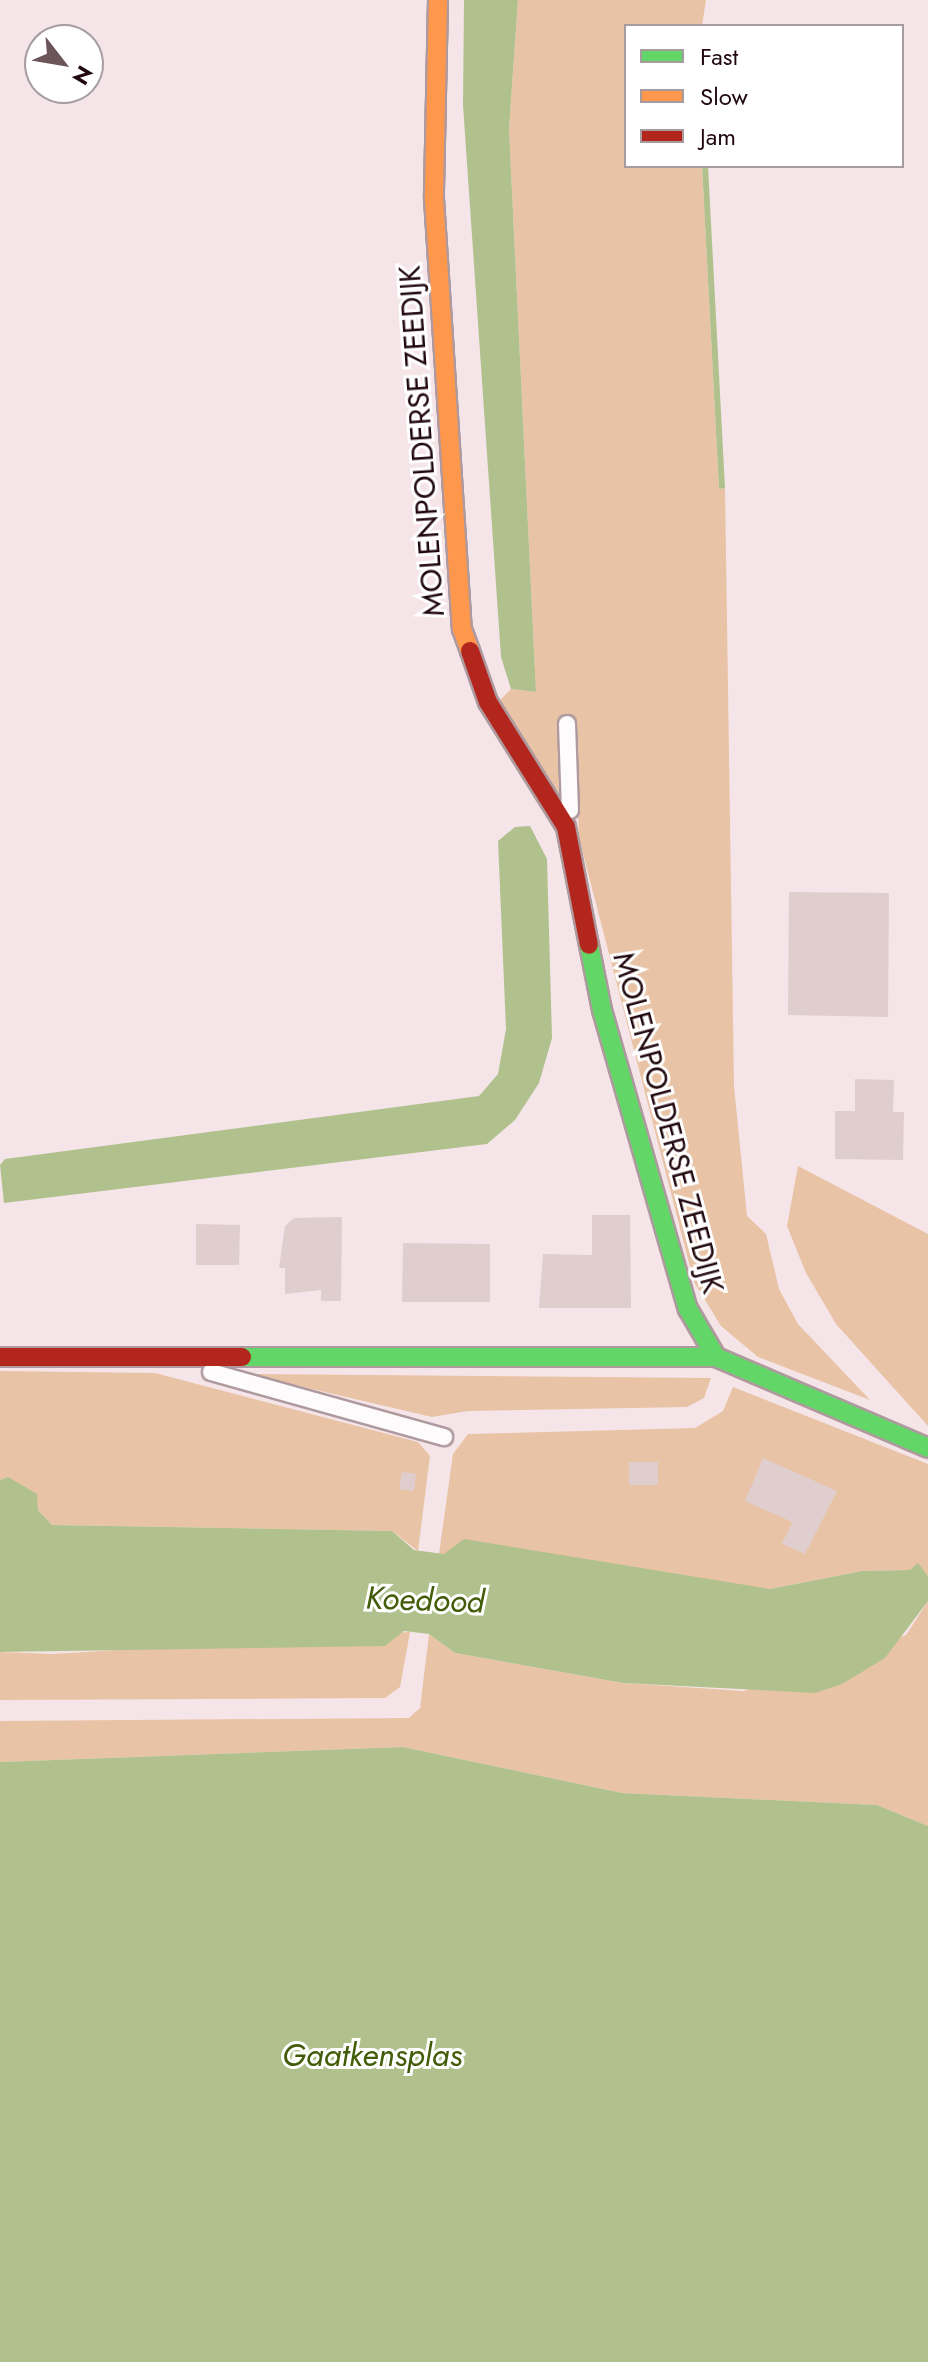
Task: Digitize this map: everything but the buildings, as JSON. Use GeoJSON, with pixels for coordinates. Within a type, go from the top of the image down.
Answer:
{"type":"FeatureCollection","features":[{"type":"Feature","properties":{"kind":"street","name":"MOLENPOLDERSE ZEEDIJK"},"geometry":{"type":"LineString","coordinates":[[438,0],[434,199],[462,629],[472,668],[566,827],[606,1022],[688,1309],[716,1357]]}},
{"type":"Feature","properties":{"kind":"street"},"geometry":{"type":"LineString","coordinates":[[0,1357],[716,1357],[928,1448]]}},
{"type":"Feature","properties":{"kind":"lane","name":"MOLENPOLDERSE ZEEDIJK"},"geometry":{"type":"LineString","coordinates":[[567,724],[572,851]]}},
{"type":"Feature","properties":{"kind":"lane"},"geometry":{"type":"LineString","coordinates":[[177,1358],[242,1384],[444,1437]]}},
{"type":"Feature","properties":{"kind":"shaded area"},"geometry":{"type":"Polygon","coordinates":[[[518,0],[706,0],[702,24],[624,24],[624,168],[702,168],[719,489],[725,488],[734,1086],[747,1216],[766,1234],[779,1289],[798,1324],[870,1400],[758,1357],[721,1326],[694,1282],[579,838],[575,727],[560,728],[559,793],[497,703],[511,689],[536,692],[509,129],[518,0]]]}},
{"type":"Feature","properties":{"kind":"shaded area"},"geometry":{"type":"Polygon","coordinates":[[[798,1166],[928,1234],[928,1426],[836,1324],[806,1273],[787,1226],[798,1166]]]}},
{"type":"Feature","properties":{"kind":"shaded area"},"geometry":{"type":"Polygon","coordinates":[[[0,1371],[155,1373],[418,1442],[430,1456],[418,1551],[392,1531],[52,1525],[8,1477],[0,1480],[0,1371]]]}},
{"type":"Feature","properties":{"kind":"shaded area"},"geometry":{"type":"Polygon","coordinates":[[[248,1374],[711,1378],[704,1398],[687,1407],[468,1411],[432,1417],[248,1374]]]}},
{"type":"Feature","properties":{"kind":"shaded area"},"geometry":{"type":"Polygon","coordinates":[[[733,1387],[928,1464],[928,1576],[918,1564],[910,1570],[862,1571],[770,1589],[439,1554],[453,1454],[468,1434],[695,1428],[723,1411],[733,1387]]]}},
{"type":"Feature","properties":{"kind":"shaded area"},"geometry":{"type":"Polygon","coordinates":[[[928,1601],[928,1826],[877,1805],[622,1793],[403,1747],[0,1762],[0,1721],[409,1718],[420,1708],[429,1634],[455,1653],[623,1683],[744,1691],[906,1635],[928,1601]]]}},
{"type":"Feature","properties":{"kind":"shaded area"},"geometry":{"type":"Polygon","coordinates":[[[410,1632],[400,1687],[385,1698],[0,1700],[0,1652],[53,1654],[410,1632]]]}},
{"type":"Feature","properties":{"kind":"water"},"geometry":{"type":"Polygon","coordinates":[[[464,0],[518,0],[509,129],[536,692],[511,689],[501,657],[463,105],[464,0]]]}},
{"type":"Feature","properties":{"kind":"water"},"geometry":{"type":"Polygon","coordinates":[[[702,168],[708,168],[725,488],[719,489],[702,168]]]}},
{"type":"Feature","properties":{"kind":"water"},"geometry":{"type":"Polygon","coordinates":[[[530,826],[547,859],[552,1038],[539,1083],[515,1120],[487,1144],[4,1203],[0,1165],[5,1159],[479,1096],[498,1074],[506,1029],[498,841],[515,827],[530,826]]]}},
{"type":"Feature","properties":{"kind":"water","name":"Koedood"},"geometry":{"type":"Polygon","coordinates":[[[8,1477],[37,1494],[38,1510],[52,1525],[392,1531],[414,1550],[444,1554],[464,1539],[770,1589],[862,1571],[910,1570],[918,1563],[928,1576],[928,1601],[885,1658],[842,1684],[815,1693],[623,1683],[455,1653],[429,1634],[404,1631],[385,1646],[0,1652],[0,1480],[8,1477]]]}},
{"type":"Feature","properties":{"kind":"water","name":"Gaatkensplas"},"geometry":{"type":"Polygon","coordinates":[[[403,1747],[622,1793],[877,1805],[928,1826],[928,2362],[0,2362],[0,1762],[403,1747]]]}},
{"type":"Feature","properties":{"kind":"traffic: fast"},"geometry":{"type":"LineString","coordinates":[[589,945],[602,1010],[688,1309],[716,1357]]}},
{"type":"Feature","properties":{"kind":"traffic: fast"},"geometry":{"type":"LineString","coordinates":[[242,1357],[716,1357],[928,1448]]}},
{"type":"Feature","properties":{"kind":"traffic: slow"},"geometry":{"type":"LineString","coordinates":[[438,0],[434,199],[462,629],[470,651]]}},
{"type":"Feature","properties":{"kind":"traffic: jam"},"geometry":{"type":"LineString","coordinates":[[470,651],[488,702],[566,827],[589,945]]}},
{"type":"Feature","properties":{"kind":"traffic: jam"},"geometry":{"type":"LineString","coordinates":[[0,1357],[242,1357]]}}]}
